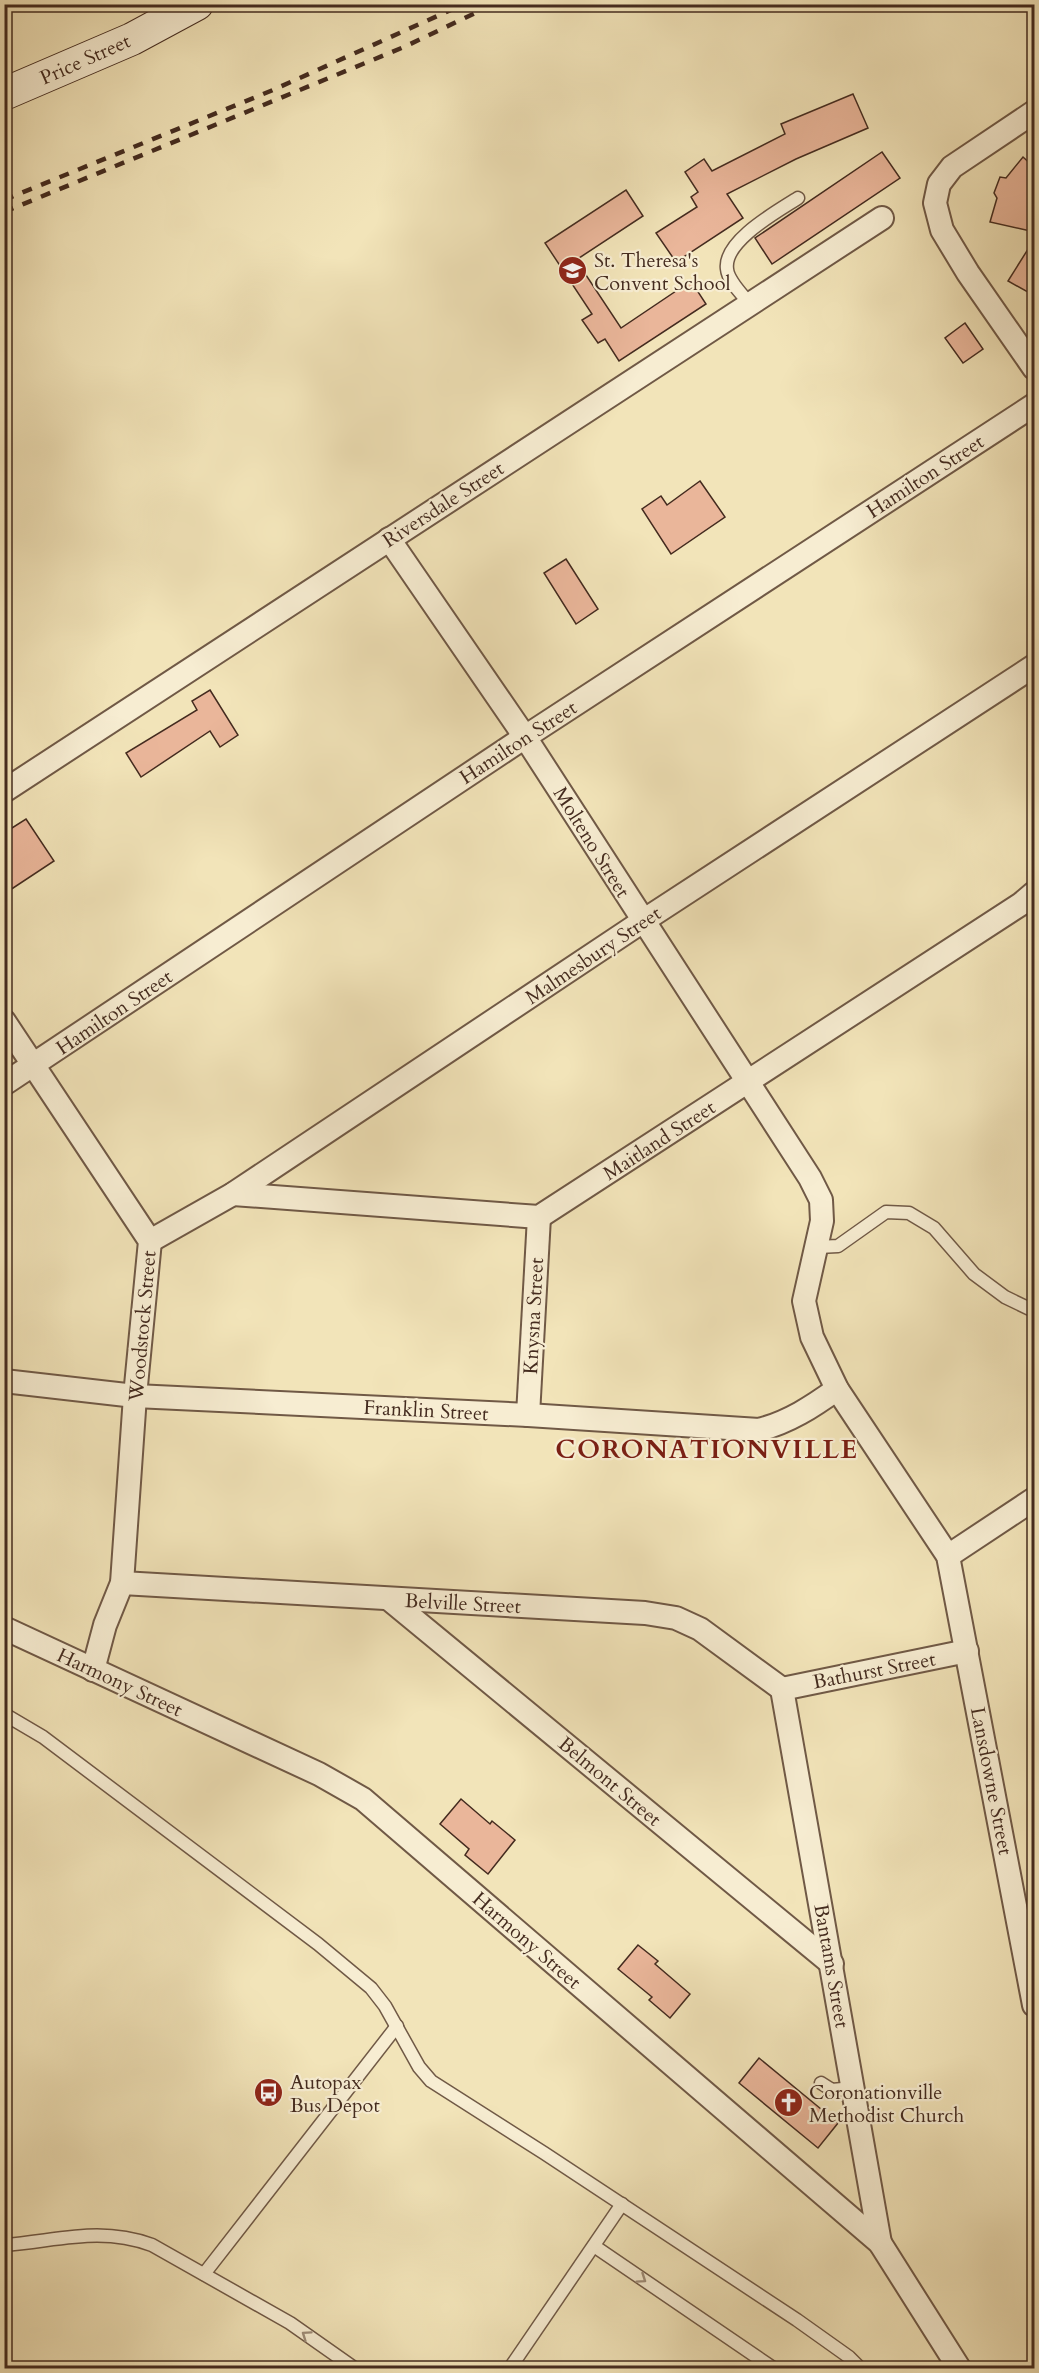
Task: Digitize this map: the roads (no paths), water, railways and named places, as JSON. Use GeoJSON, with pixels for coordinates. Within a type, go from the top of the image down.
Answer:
{"type":"FeatureCollection","features":[{"type":"Feature","properties":{"kind":"street","name":"Price Street"},"geometry":{"type":"LineString","coordinates":[[4,94],[132,39],[181,8]]}},
{"type":"Feature","properties":{"kind":"street"},"geometry":{"type":"LineString","coordinates":[[1027,117],[952,167],[939,184],[935,203],[942,230],[968,273],[1035,368]]}},
{"type":"Feature","properties":{"kind":"street","name":"Riversdale Street"},"geometry":{"type":"LineString","coordinates":[[4,791],[882,218]]}},
{"type":"Feature","properties":{"kind":"street","name":"Hamilton Street"},"geometry":{"type":"LineString","coordinates":[[4,1084],[525,737],[1035,405]]}},
{"type":"Feature","properties":{"kind":"street","name":"Molteno Street"},"geometry":{"type":"LineString","coordinates":[[389,539],[525,737],[810,1178],[821,1200],[822,1221],[818,1247],[804,1301],[812,1337],[837,1389],[948,1556]]}},
{"type":"Feature","properties":{"kind":"street","name":"Malmesbury Street"},"geometry":{"type":"LineString","coordinates":[[150,1241],[233,1194],[643,921],[1035,666]]}},
{"type":"Feature","properties":{"kind":"street","name":"Maitland Street"},"geometry":{"type":"LineString","coordinates":[[539,1217],[1035,893]]}},
{"type":"Feature","properties":{"kind":"street","name":"Woodstock Street"},"geometry":{"type":"LineString","coordinates":[[5,1024],[150,1241],[135,1396],[122,1583],[105,1625],[93,1670]]}},
{"type":"Feature","properties":{"kind":"street"},"geometry":{"type":"LineString","coordinates":[[233,1194],[539,1217]]}},
{"type":"Feature","properties":{"kind":"street","name":"Knysna Street"},"geometry":{"type":"LineString","coordinates":[[528,1415],[539,1217]]}},
{"type":"Feature","properties":{"kind":"street","name":"Franklin Street"},"geometry":{"type":"LineString","coordinates":[[4,1381],[135,1396],[528,1415],[759,1430],[779,1425],[837,1389]]}},
{"type":"Feature","properties":{"kind":"street"},"geometry":{"type":"LineString","coordinates":[[948,1556],[1035,1500]]}},
{"type":"Feature","properties":{"kind":"street","name":"Lansdowne Street"},"geometry":{"type":"LineString","coordinates":[[948,1556],[1035,2005]]}},
{"type":"Feature","properties":{"kind":"street","name":"Belville Street"},"geometry":{"type":"LineString","coordinates":[[122,1583],[645,1613],[676,1618],[700,1629],[782,1689]]}},
{"type":"Feature","properties":{"kind":"street","name":"Belmont Street"},"geometry":{"type":"LineString","coordinates":[[389,1599],[832,1964]]}},
{"type":"Feature","properties":{"kind":"street","name":"Harmony Street"},"geometry":{"type":"LineString","coordinates":[[4,1628],[319,1774],[363,1799],[880,2243],[959,2368]]}},
{"type":"Feature","properties":{"kind":"street","name":"Bathurst Street"},"geometry":{"type":"LineString","coordinates":[[782,1689],[967,1651]]}},
{"type":"Feature","properties":{"kind":"street","name":"Bantams Street"},"geometry":{"type":"LineString","coordinates":[[782,1689],[880,2243]]}},
{"type":"Feature","properties":{"kind":"lane"},"geometry":{"type":"LineString","coordinates":[[750,304],[727,271],[727,262],[731,252],[746,234],[798,198]]}},
{"type":"Feature","properties":{"kind":"lane"},"geometry":{"type":"LineString","coordinates":[[818,1247],[838,1246],[886,1212],[909,1213],[934,1228],[974,1274],[1005,1297],[1035,1311]]}},
{"type":"Feature","properties":{"kind":"lane"},"geometry":{"type":"LineString","coordinates":[[4,1714],[44,1737],[318,1944],[371,1988],[385,2006],[419,2067],[431,2081],[797,2320],[849,2357],[860,2368]]}},
{"type":"Feature","properties":{"kind":"lane"},"geometry":{"type":"LineString","coordinates":[[204,2274],[397,2026]]}},
{"type":"Feature","properties":{"kind":"lane"},"geometry":{"type":"LineString","coordinates":[[821,2083],[832,2090],[853,2088]]}},
{"type":"Feature","properties":{"kind":"lane"},"geometry":{"type":"LineString","coordinates":[[510,2368],[622,2204]]}},
{"type":"Feature","properties":{"kind":"lane"},"geometry":{"type":"LineString","coordinates":[[4,2246],[73,2236],[113,2235],[134,2238],[152,2245],[290,2323],[354,2368]]}},
{"type":"Feature","properties":{"kind":"lane"},"geometry":{"type":"LineString","coordinates":[[594,2246],[773,2368]]}},
{"type":"Feature","properties":{"kind":"railway"},"geometry":{"type":"LineString","coordinates":[[4,200],[273,90],[464,4]]}},
{"type":"Feature","properties":{"kind":"railway"},"geometry":{"type":"LineString","coordinates":[[4,212],[404,47],[494,4]]}},
{"type":"Feature","properties":{"kind":"place","name":"St. Theresa's Convent School"},"geometry":{"type":"Point","coordinates":[573,271]}},
{"type":"Feature","properties":{"kind":"place","name":"Autopax Bus Depot"},"geometry":{"type":"Point","coordinates":[269,2093]}},
{"type":"Feature","properties":{"kind":"place","name":"Coronationville Methodist Church"},"geometry":{"type":"Point","coordinates":[788,2103]}},
{"type":"Feature","properties":{"kind":"district","name":"CORONATIONVILLE"},"geometry":{"type":"Point","coordinates":[707,1449]}}]}
